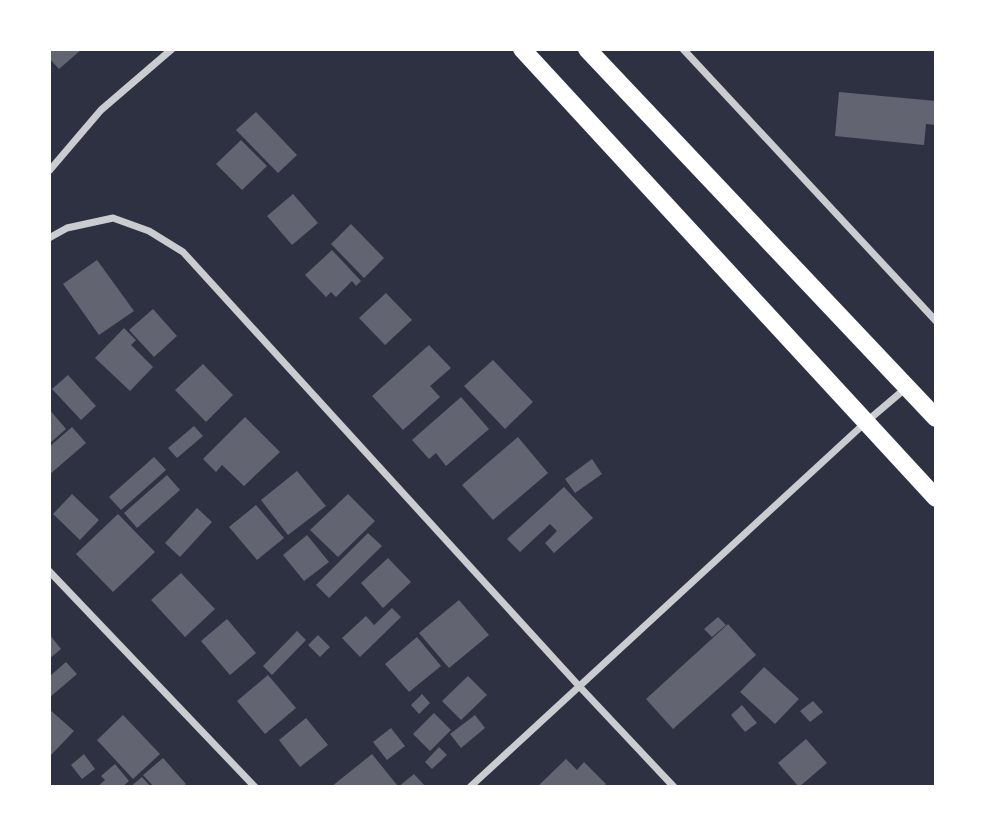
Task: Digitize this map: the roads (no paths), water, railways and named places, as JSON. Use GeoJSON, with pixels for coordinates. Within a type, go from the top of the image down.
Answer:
{"type":"FeatureCollection","features":[{"type":"Feature","properties":{"kind":"main road"},"geometry":{"type":"LineString","coordinates":[[522,49],[936,498]]}},
{"type":"Feature","properties":{"kind":"main road"},"geometry":{"type":"LineString","coordinates":[[587,49],[936,418]]}},
{"type":"Feature","properties":{"kind":"street"},"geometry":{"type":"LineString","coordinates":[[49,172],[101,110],[172,49]]}},
{"type":"Feature","properties":{"kind":"street"},"geometry":{"type":"LineString","coordinates":[[682,49],[936,321]]}},
{"type":"Feature","properties":{"kind":"street"},"geometry":{"type":"LineString","coordinates":[[49,238],[67,228],[113,218],[149,231],[183,253],[579,687],[674,787]]}},
{"type":"Feature","properties":{"kind":"street"},"geometry":{"type":"LineString","coordinates":[[470,787],[866,422],[908,387]]}},
{"type":"Feature","properties":{"kind":"street"},"geometry":{"type":"LineString","coordinates":[[49,571],[255,787]]}}]}
